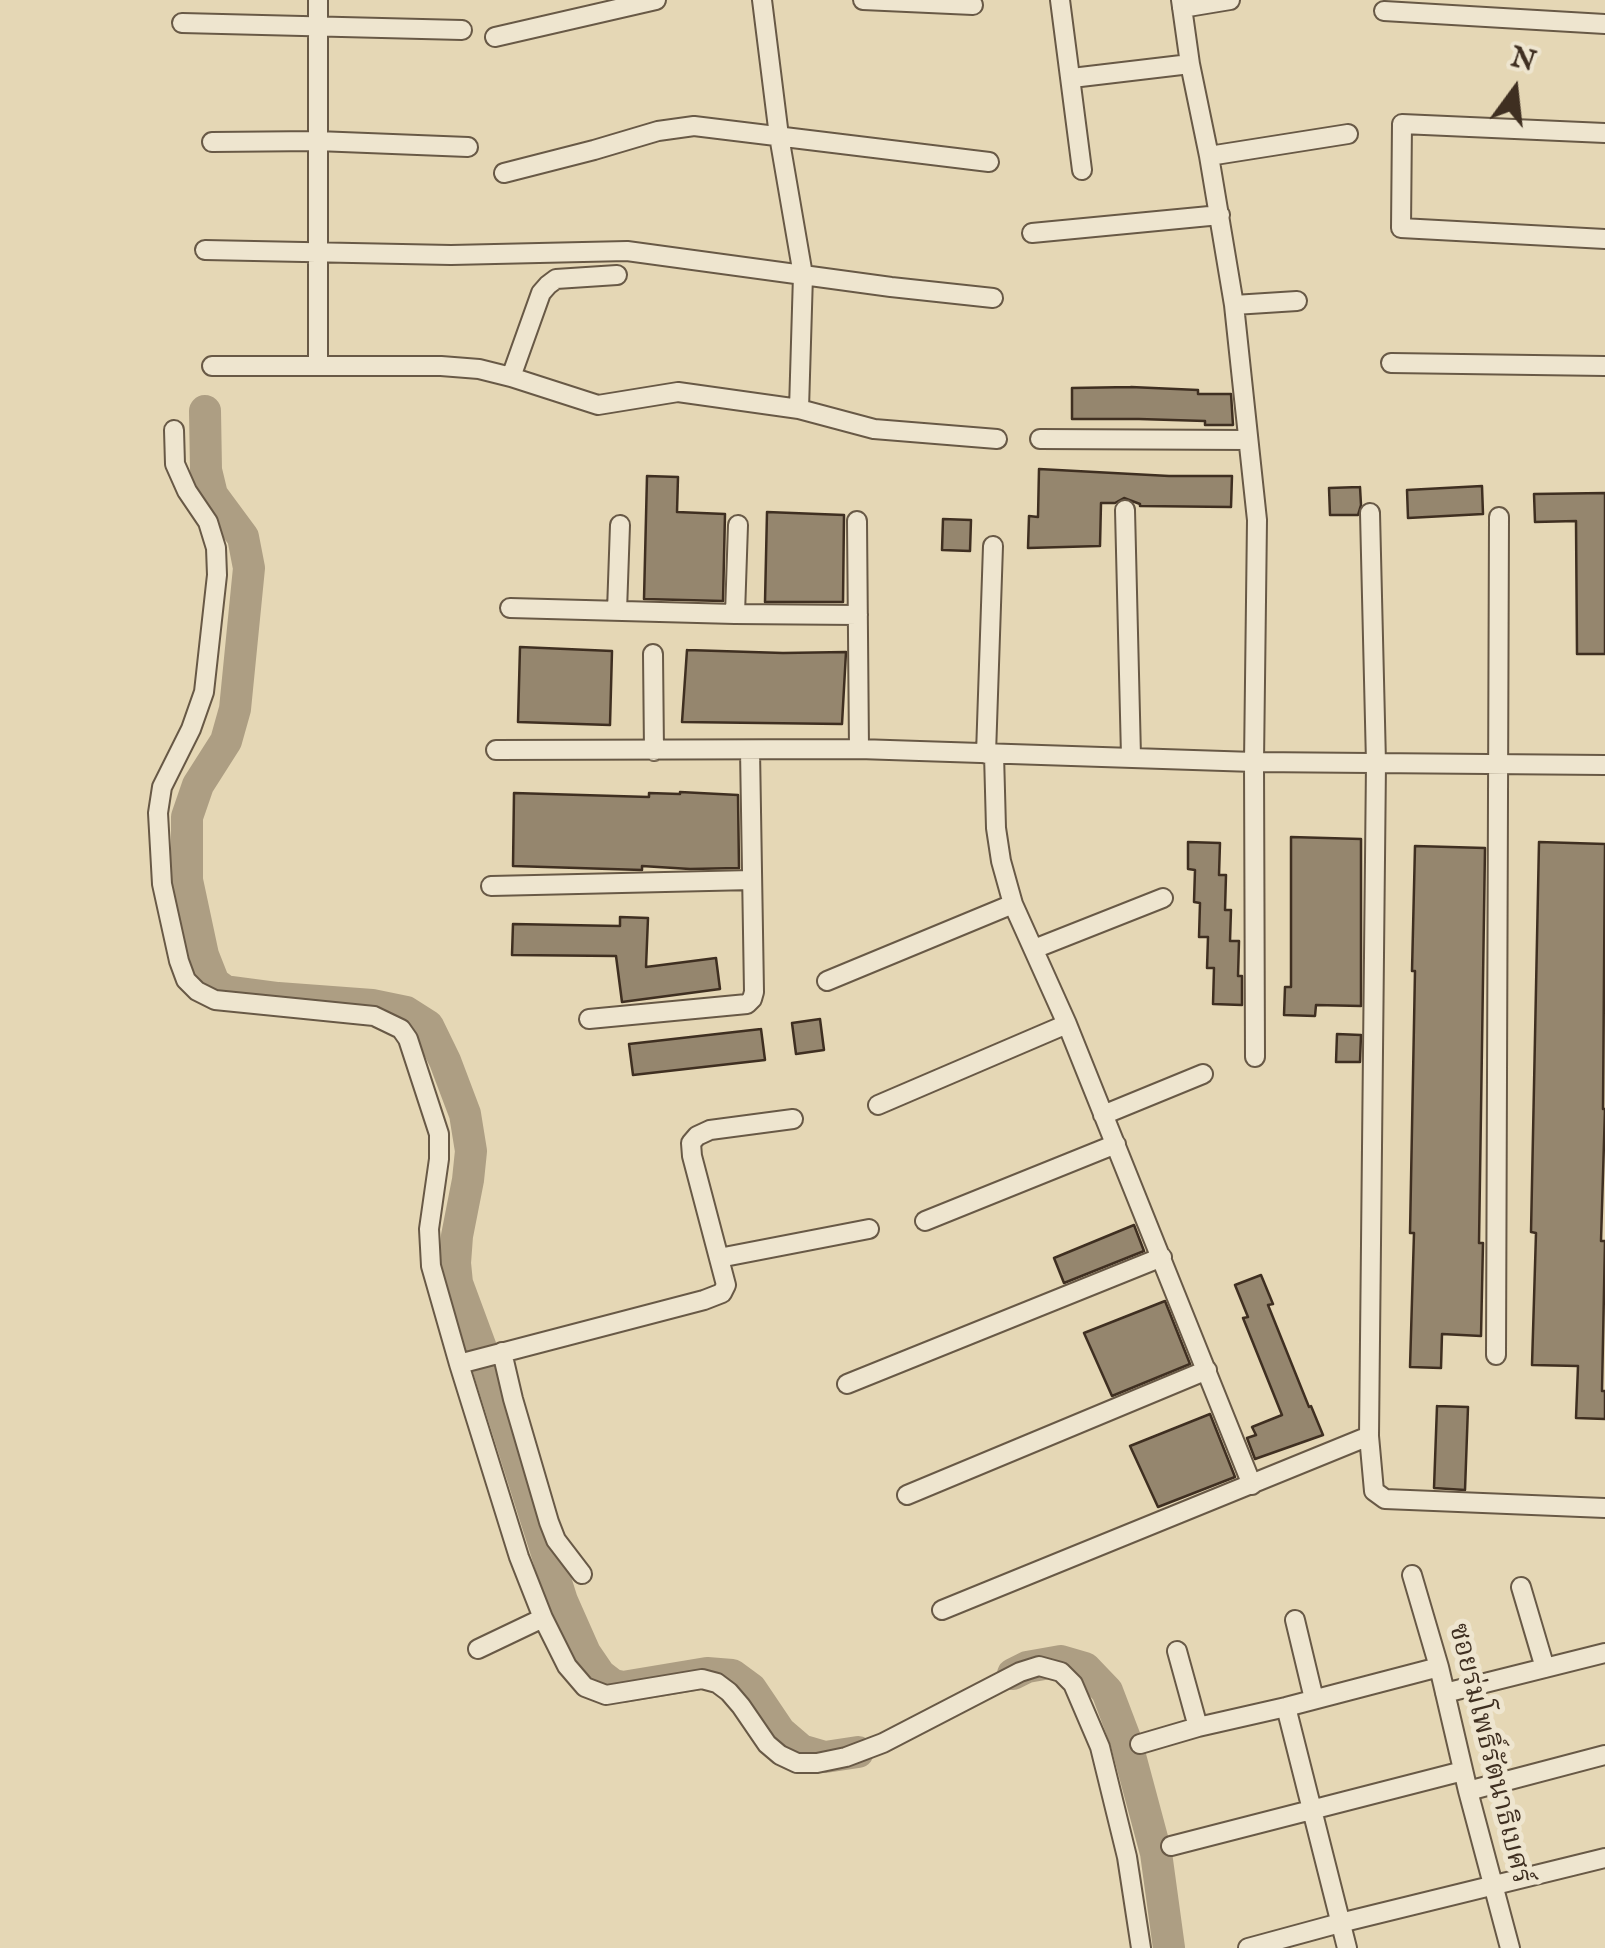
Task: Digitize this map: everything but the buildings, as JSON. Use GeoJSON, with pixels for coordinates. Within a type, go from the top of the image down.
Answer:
{"type":"FeatureCollection","features":[{"type":"Feature","properties":{"kind":"street"},"geometry":{"type":"LineString","coordinates":[[318,0],[318,366]]}},
{"type":"Feature","properties":{"kind":"street"},"geometry":{"type":"LineString","coordinates":[[496,37],[656,0]]}},
{"type":"Feature","properties":{"kind":"street"},"geometry":{"type":"LineString","coordinates":[[762,0],[802,275],[800,409]]}},
{"type":"Feature","properties":{"kind":"street"},"geometry":{"type":"LineString","coordinates":[[863,0],[974,5]]}},
{"type":"Feature","properties":{"kind":"street"},"geometry":{"type":"LineString","coordinates":[[1060,0],[1082,170]]}},
{"type":"Feature","properties":{"kind":"street"},"geometry":{"type":"LineString","coordinates":[[1230,0],[1181,4],[1234,304],[1257,520],[1255,1057]]}},
{"type":"Feature","properties":{"kind":"street"},"geometry":{"type":"LineString","coordinates":[[1384,11],[1605,24]]}},
{"type":"Feature","properties":{"kind":"street"},"geometry":{"type":"LineString","coordinates":[[182,24],[462,30]]}},
{"type":"Feature","properties":{"kind":"street"},"geometry":{"type":"LineString","coordinates":[[1072,78],[1190,64]]}},
{"type":"Feature","properties":{"kind":"street"},"geometry":{"type":"LineString","coordinates":[[1605,133],[1402,124],[1401,228],[1605,239]]}},
{"type":"Feature","properties":{"kind":"street"},"geometry":{"type":"LineString","coordinates":[[504,173],[658,130],[694,126],[989,162]]}},
{"type":"Feature","properties":{"kind":"street"},"geometry":{"type":"LineString","coordinates":[[1209,156],[1348,134]]}},
{"type":"Feature","properties":{"kind":"street"},"geometry":{"type":"LineString","coordinates":[[212,142],[317,141],[468,147]]}},
{"type":"Feature","properties":{"kind":"street"},"geometry":{"type":"LineString","coordinates":[[1032,234],[1220,215]]}},
{"type":"Feature","properties":{"kind":"street"},"geometry":{"type":"LineString","coordinates":[[206,250],[452,255],[627,251],[993,298]]}},
{"type":"Feature","properties":{"kind":"street"},"geometry":{"type":"LineString","coordinates":[[511,377],[541,293],[548,284],[556,279],[616,275]]}},
{"type":"Feature","properties":{"kind":"street"},"geometry":{"type":"LineString","coordinates":[[1234,304],[1297,301]]}},
{"type":"Feature","properties":{"kind":"street"},"geometry":{"type":"LineString","coordinates":[[1390,363],[1605,366]]}},
{"type":"Feature","properties":{"kind":"street"},"geometry":{"type":"LineString","coordinates":[[212,366],[479,369],[598,405],[678,392],[800,409],[874,429],[996,438]]}},
{"type":"Feature","properties":{"kind":"street"},"geometry":{"type":"LineString","coordinates":[[174,430],[176,464],[187,492],[208,522],[216,548],[217,575],[204,692],[162,788],[158,813],[162,884],[178,961],[186,980],[215,1000],[374,1016],[401,1029],[408,1039],[439,1134],[429,1242],[431,1266],[465,1362],[518,1557],[567,1666],[585,1687],[606,1695],[702,1679],[717,1683],[730,1692],[766,1744],[797,1762],[818,1763],[883,1743],[1020,1672],[1039,1666],[1061,1672],[1073,1684],[1100,1747],[1127,1857],[1140,1948]]}},
{"type":"Feature","properties":{"kind":"street"},"geometry":{"type":"LineString","coordinates":[[1040,439],[1248,440]]}},
{"type":"Feature","properties":{"kind":"street"},"geometry":{"type":"LineString","coordinates":[[1125,510],[1131,756]]}},
{"type":"Feature","properties":{"kind":"street"},"geometry":{"type":"LineString","coordinates":[[1370,513],[1376,762],[1369,1436],[1374,1491],[1386,1499],[1605,1508]]}},
{"type":"Feature","properties":{"kind":"street"},"geometry":{"type":"LineString","coordinates":[[1496,1356],[1500,518]]}},
{"type":"Feature","properties":{"kind":"street"},"geometry":{"type":"LineString","coordinates":[[857,521],[859,748]]}},
{"type":"Feature","properties":{"kind":"street"},"geometry":{"type":"LineString","coordinates":[[735,614],[738,524]]}},
{"type":"Feature","properties":{"kind":"street"},"geometry":{"type":"LineString","coordinates":[[617,611],[620,525]]}},
{"type":"Feature","properties":{"kind":"street"},"geometry":{"type":"LineString","coordinates":[[994,546],[990,754],[1001,861],[1013,904],[1067,1024],[1252,1485]]}},
{"type":"Feature","properties":{"kind":"street"},"geometry":{"type":"LineString","coordinates":[[510,608],[858,615]]}},
{"type":"Feature","properties":{"kind":"street"},"geometry":{"type":"LineString","coordinates":[[653,654],[654,751]]}},
{"type":"Feature","properties":{"kind":"street"},"geometry":{"type":"LineString","coordinates":[[496,750],[859,748],[1254,762],[1605,765]]}},
{"type":"Feature","properties":{"kind":"street"},"geometry":{"type":"LineString","coordinates":[[590,1019],[746,1004],[752,999],[750,750]]}},
{"type":"Feature","properties":{"kind":"street"},"geometry":{"type":"LineString","coordinates":[[491,886],[752,880]]}},
{"type":"Feature","properties":{"kind":"street"},"geometry":{"type":"LineString","coordinates":[[1034,949],[1163,898]]}},
{"type":"Feature","properties":{"kind":"street"},"geometry":{"type":"LineString","coordinates":[[826,982],[1013,904]]}},
{"type":"Feature","properties":{"kind":"street"},"geometry":{"type":"LineString","coordinates":[[878,1104],[1067,1024]]}},
{"type":"Feature","properties":{"kind":"street"},"geometry":{"type":"LineString","coordinates":[[1103,1115],[1203,1074]]}},
{"type":"Feature","properties":{"kind":"street"},"geometry":{"type":"LineString","coordinates":[[465,1362],[722,1293],[726,1285],[691,1143],[710,1130],[793,1119]]}},
{"type":"Feature","properties":{"kind":"street"},"geometry":{"type":"LineString","coordinates":[[926,1221],[1116,1144]]}},
{"type":"Feature","properties":{"kind":"street"},"geometry":{"type":"LineString","coordinates":[[719,1258],[868,1230]]}},
{"type":"Feature","properties":{"kind":"street"},"geometry":{"type":"LineString","coordinates":[[847,1384],[1162,1258]]}},
{"type":"Feature","properties":{"kind":"street"},"geometry":{"type":"LineString","coordinates":[[500,1353],[549,1522],[556,1540],[582,1574]]}},
{"type":"Feature","properties":{"kind":"street"},"geometry":{"type":"LineString","coordinates":[[907,1495],[1207,1370]]}},
{"type":"Feature","properties":{"kind":"street"},"geometry":{"type":"LineString","coordinates":[[942,1610],[1369,1436]]}},
{"type":"Feature","properties":{"kind":"street","name":"ซอยร่มโพธิ์รัตนาธิเบศร์"},"geometry":{"type":"LineString","coordinates":[[1412,1575],[1510,1948]]}},
{"type":"Feature","properties":{"kind":"street"},"geometry":{"type":"LineString","coordinates":[[1521,1587],[1544,1668]]}},
{"type":"Feature","properties":{"kind":"street"},"geometry":{"type":"LineString","coordinates":[[478,1649],[543,1618]]}},
{"type":"Feature","properties":{"kind":"street"},"geometry":{"type":"LineString","coordinates":[[1295,1620],[1314,1698]]}},
{"type":"Feature","properties":{"kind":"street"},"geometry":{"type":"LineString","coordinates":[[1177,1652],[1198,1727]]}},
{"type":"Feature","properties":{"kind":"street"},"geometry":{"type":"LineString","coordinates":[[1446,1694],[1605,1653]]}},
{"type":"Feature","properties":{"kind":"street"},"geometry":{"type":"LineString","coordinates":[[1140,1744],[1439,1667]]}},
{"type":"Feature","properties":{"kind":"street"},"geometry":{"type":"LineString","coordinates":[[1286,1707],[1347,1948]]}},
{"type":"Feature","properties":{"kind":"street"},"geometry":{"type":"LineString","coordinates":[[1468,1792],[1605,1755]]}},
{"type":"Feature","properties":{"kind":"street"},"geometry":{"type":"LineString","coordinates":[[1171,1846],[1463,1771]]}},
{"type":"Feature","properties":{"kind":"street"},"geometry":{"type":"LineString","coordinates":[[1248,1948],[1605,1858]]}},
{"type":"Feature","properties":{"kind":"waterway"},"geometry":{"type":"LineString","coordinates":[[205,411],[206,470],[212,495],[243,537],[249,568],[235,709],[226,741],[198,785],[187,817],[187,880],[203,955],[214,983],[225,991],[372,1005],[406,1012],[428,1026],[465,1114],[471,1151],[457,1236],[457,1283],[488,1367],[562,1601],[585,1653],[600,1675],[623,1687],[707,1673],[732,1675],[751,1689],[780,1732],[801,1750],[825,1757],[858,1752]]}},
{"type":"Feature","properties":{"kind":"waterway"},"geometry":{"type":"LineString","coordinates":[[1013,1674],[1027,1667],[1061,1661],[1085,1668],[1107,1691],[1126,1741],[1156,1853],[1169,1948]]}}]}
